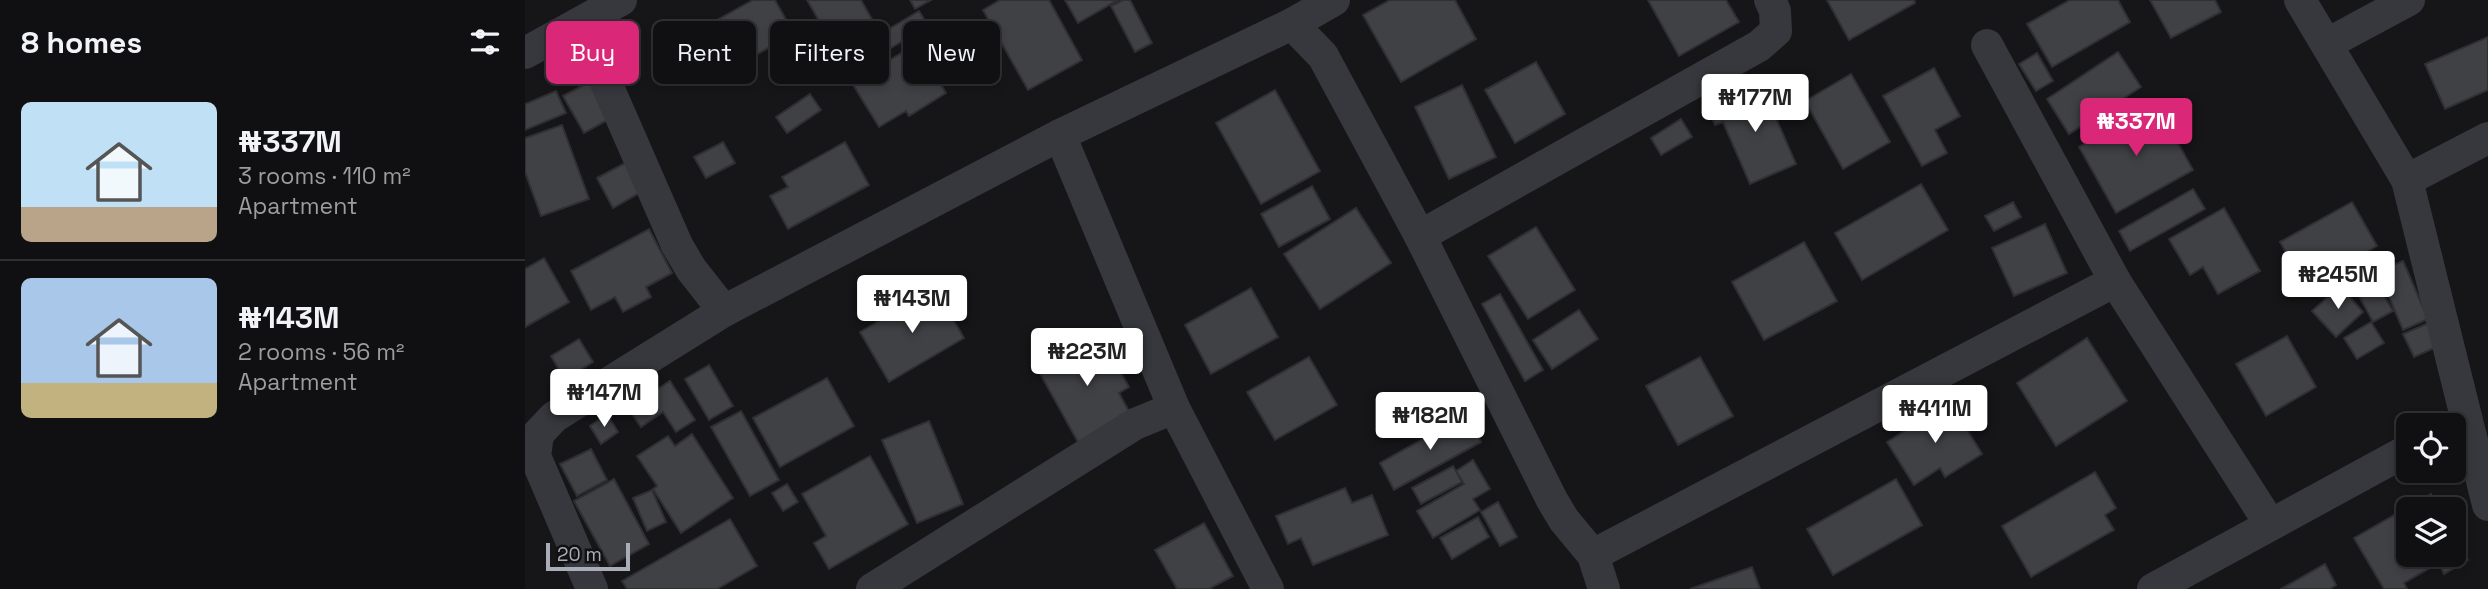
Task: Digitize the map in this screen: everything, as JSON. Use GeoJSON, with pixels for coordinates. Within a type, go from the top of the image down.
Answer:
{"type":"FeatureCollection","features":[{"type":"Feature","properties":{"kind":"street"},"geometry":{"type":"LineString","coordinates":[[584,21],[621,0]]}},
{"type":"Feature","properties":{"kind":"street"},"geometry":{"type":"LineString","coordinates":[[1420,236],[1759,46],[1776,31],[1776,11],[1770,0]]}},
{"type":"Feature","properties":{"kind":"street"},"geometry":{"type":"LineString","coordinates":[[2301,0],[2407,180],[2459,413]]}},
{"type":"Feature","properties":{"kind":"street"},"geometry":{"type":"LineString","coordinates":[[2327,44],[2409,0]]}},
{"type":"Feature","properties":{"kind":"street"},"geometry":{"type":"LineString","coordinates":[[1323,56],[1327,4]]}},
{"type":"Feature","properties":{"kind":"street"},"geometry":{"type":"LineString","coordinates":[[592,589],[535,456],[538,434],[554,417],[724,312],[1060,135],[1292,24],[1327,4]]}},
{"type":"Feature","properties":{"kind":"street"},"geometry":{"type":"LineString","coordinates":[[1292,24],[1323,56],[1420,236],[1552,500],[1564,520],[1593,555],[1604,589]]}},
{"type":"Feature","properties":{"kind":"street"},"geometry":{"type":"LineString","coordinates":[[525,53],[546,42]]}},
{"type":"Feature","properties":{"kind":"street"},"geometry":{"type":"LineString","coordinates":[[1987,45],[2115,281],[2270,524]]}},
{"type":"Feature","properties":{"kind":"street"},"geometry":{"type":"LineString","coordinates":[[607,84],[677,245],[691,269],[724,312]]}},
{"type":"Feature","properties":{"kind":"street"},"geometry":{"type":"LineString","coordinates":[[1060,135],[1174,408],[1268,589]]}},
{"type":"Feature","properties":{"kind":"street"},"geometry":{"type":"LineString","coordinates":[[2407,180],[2488,138]]}},
{"type":"Feature","properties":{"kind":"street"},"geometry":{"type":"LineString","coordinates":[[1593,555],[2115,281]]}},
{"type":"Feature","properties":{"kind":"street"},"geometry":{"type":"LineString","coordinates":[[872,589],[1135,424],[1174,408]]}},
{"type":"Feature","properties":{"kind":"street"},"geometry":{"type":"LineString","coordinates":[[2466,437],[2488,505]]}},
{"type":"Feature","properties":{"kind":"street"},"geometry":{"type":"LineString","coordinates":[[2153,589],[2396,456]]}},
{"type":"Feature","properties":{"kind":"building"},"geometry":{"type":"Polygon","coordinates":[[[753,0],[775,0],[787,21],[770,21],[770,47],[756,55],[756,21],[715,21],[753,0]]]}},
{"type":"Feature","properties":{"kind":"building"},"geometry":{"type":"Polygon","coordinates":[[[807,0],[861,0],[873,21],[819,21],[807,0]]]}},
{"type":"Feature","properties":{"kind":"building"},"geometry":{"type":"Polygon","coordinates":[[[910,0],[931,0],[915,9],[910,0]]]}},
{"type":"Feature","properties":{"kind":"building"},"geometry":{"type":"Polygon","coordinates":[[[1000,0],[1049,0],[1082,60],[1028,90],[1000,40],[1000,21],[989,21],[983,10],[1000,0]]]}},
{"type":"Feature","properties":{"kind":"building"},"geometry":{"type":"Polygon","coordinates":[[[1065,0],[1118,0],[1078,23],[1065,0]]]}},
{"type":"Feature","properties":{"kind":"building"},"geometry":{"type":"Polygon","coordinates":[[[1123,0],[1130,0],[1152,43],[1135,52],[1111,6],[1123,0]]]}},
{"type":"Feature","properties":{"kind":"building"},"geometry":{"type":"Polygon","coordinates":[[[1390,0],[1455,0],[1476,39],[1401,82],[1363,15],[1390,0]]]}},
{"type":"Feature","properties":{"kind":"building"},"geometry":{"type":"Polygon","coordinates":[[[1648,0],[1726,0],[1739,22],[1679,56],[1648,0]]]}},
{"type":"Feature","properties":{"kind":"building"},"geometry":{"type":"Polygon","coordinates":[[[1827,0],[1914,0],[1915,3],[1849,40],[1827,0]]]}},
{"type":"Feature","properties":{"kind":"building"},"geometry":{"type":"Polygon","coordinates":[[[2070,0],[2118,0],[2130,22],[2052,67],[2027,24],[2070,0]]]}},
{"type":"Feature","properties":{"kind":"building"},"geometry":{"type":"Polygon","coordinates":[[[2150,0],[2215,0],[2221,12],[2171,38],[2150,0]]]}},
{"type":"Feature","properties":{"kind":"building"},"geometry":{"type":"Polygon","coordinates":[[[919,11],[925,21],[903,21],[903,41],[891,48],[889,29],[919,11]]]}},
{"type":"Feature","properties":{"kind":"building"},"geometry":{"type":"Polygon","coordinates":[[[2488,37],[2488,90],[2445,109],[2425,64],[2488,37]]]}},
{"type":"Feature","properties":{"kind":"building"},"geometry":{"type":"Polygon","coordinates":[[[903,52],[903,84],[940,84],[946,93],[909,116],[906,111],[879,127],[853,84],[889,84],[889,60],[903,52]]]}},
{"type":"Feature","properties":{"kind":"building"},"geometry":{"type":"Polygon","coordinates":[[[2118,52],[2141,87],[2069,134],[2047,99],[2118,52]]]}},
{"type":"Feature","properties":{"kind":"building"},"geometry":{"type":"Polygon","coordinates":[[[2037,53],[2053,81],[2036,91],[2019,64],[2037,53]]]}},
{"type":"Feature","properties":{"kind":"building"},"geometry":{"type":"Polygon","coordinates":[[[1536,62],[1565,114],[1515,143],[1485,90],[1536,62]]]}},
{"type":"Feature","properties":{"kind":"building"},"geometry":{"type":"Polygon","coordinates":[[[1934,68],[1960,116],[1935,130],[1947,153],[1922,166],[1883,96],[1934,68]]]}},
{"type":"Feature","properties":{"kind":"building"},"geometry":{"type":"Polygon","coordinates":[[[1851,74],[1890,142],[1843,169],[1805,101],[1851,74]]]}},
{"type":"Feature","properties":{"kind":"building"},"geometry":{"type":"Polygon","coordinates":[[[586,84],[595,84],[613,117],[584,133],[563,96],[586,84]]]}},
{"type":"Feature","properties":{"kind":"building"},"geometry":{"type":"Polygon","coordinates":[[[1462,85],[1496,157],[1449,179],[1415,107],[1462,85]]]}},
{"type":"Feature","properties":{"kind":"building"},"geometry":{"type":"Polygon","coordinates":[[[1762,86],[1796,164],[1750,184],[1723,122],[1715,125],[1708,109],[1762,86]]]}},
{"type":"Feature","properties":{"kind":"building"},"geometry":{"type":"Polygon","coordinates":[[[1275,90],[1320,171],[1261,204],[1216,123],[1275,90]]]}},
{"type":"Feature","properties":{"kind":"building"},"geometry":{"type":"Polygon","coordinates":[[[556,91],[566,113],[525,130],[525,104],[556,91]]]}},
{"type":"Feature","properties":{"kind":"building"},"geometry":{"type":"Polygon","coordinates":[[[810,94],[821,110],[787,133],[776,117],[810,94]]]}},
{"type":"Feature","properties":{"kind":"building"},"geometry":{"type":"Polygon","coordinates":[[[2156,103],[2193,170],[2116,213],[2079,147],[2156,103]]]}},
{"type":"Feature","properties":{"kind":"building"},"geometry":{"type":"Polygon","coordinates":[[[1681,119],[1692,137],[1661,155],[1651,138],[1681,119]]]}},
{"type":"Feature","properties":{"kind":"building"},"geometry":{"type":"Polygon","coordinates":[[[562,125],[589,199],[541,216],[525,172],[525,138],[562,125]]]}},
{"type":"Feature","properties":{"kind":"building"},"geometry":{"type":"Polygon","coordinates":[[[723,142],[735,163],[706,178],[694,157],[723,142]]]}},
{"type":"Feature","properties":{"kind":"building"},"geometry":{"type":"Polygon","coordinates":[[[845,142],[869,185],[788,229],[770,196],[788,187],[782,177],[845,142]]]}},
{"type":"Feature","properties":{"kind":"building"},"geometry":{"type":"Polygon","coordinates":[[[625,163],[641,192],[613,208],[597,178],[625,163]]]}},
{"type":"Feature","properties":{"kind":"building"},"geometry":{"type":"Polygon","coordinates":[[[1921,184],[1948,230],[1862,280],[1835,233],[1921,184]]]}},
{"type":"Feature","properties":{"kind":"building"},"geometry":{"type":"Polygon","coordinates":[[[1312,186],[1330,219],[1279,247],[1261,214],[1312,186]]]}},
{"type":"Feature","properties":{"kind":"building"},"geometry":{"type":"Polygon","coordinates":[[[2193,189],[2205,209],[2130,251],[2119,231],[2193,189]]]}},
{"type":"Feature","properties":{"kind":"building"},"geometry":{"type":"Polygon","coordinates":[[[2013,202],[2021,217],[1994,231],[1985,216],[2013,202]]]}},
{"type":"Feature","properties":{"kind":"building"},"geometry":{"type":"Polygon","coordinates":[[[2352,202],[2377,246],[2306,287],[2280,242],[2352,202]]]}},
{"type":"Feature","properties":{"kind":"building"},"geometry":{"type":"Polygon","coordinates":[[[1356,208],[1391,263],[1320,309],[1284,254],[1356,208]]]}},
{"type":"Feature","properties":{"kind":"building"},"geometry":{"type":"Polygon","coordinates":[[[2224,208],[2260,271],[2218,294],[2203,267],[2190,275],[2169,239],[2224,208]]]}},
{"type":"Feature","properties":{"kind":"building"},"geometry":{"type":"Polygon","coordinates":[[[2045,224],[2067,273],[2014,296],[1992,248],[2045,224]]]}},
{"type":"Feature","properties":{"kind":"building"},"geometry":{"type":"Polygon","coordinates":[[[1536,227],[1575,290],[1528,319],[1488,256],[1536,227]]]}},
{"type":"Feature","properties":{"kind":"building"},"geometry":{"type":"Polygon","coordinates":[[[649,229],[672,273],[646,287],[651,297],[623,312],[615,297],[591,310],[571,271],[649,229]]]}},
{"type":"Feature","properties":{"kind":"building"},"geometry":{"type":"Polygon","coordinates":[[[1804,242],[1837,301],[1764,340],[1732,282],[1804,242]]]}},
{"type":"Feature","properties":{"kind":"building"},"geometry":{"type":"Polygon","coordinates":[[[544,258],[569,302],[525,327],[525,269],[544,258]]]}},
{"type":"Feature","properties":{"kind":"building"},"geometry":{"type":"Polygon","coordinates":[[[2403,261],[2428,319],[2403,330],[2378,271],[2403,261]]]}},
{"type":"Feature","properties":{"kind":"building"},"geometry":{"type":"Polygon","coordinates":[[[2373,276],[2393,311],[2373,322],[2354,287],[2373,276]]]}},
{"type":"Feature","properties":{"kind":"building"},"geometry":{"type":"Polygon","coordinates":[[[2340,286],[2363,312],[2336,337],[2312,311],[2340,286]]]}},
{"type":"Feature","properties":{"kind":"building"},"geometry":{"type":"Polygon","coordinates":[[[935,288],[964,338],[889,382],[860,332],[935,288]]]}},
{"type":"Feature","properties":{"kind":"building"},"geometry":{"type":"Polygon","coordinates":[[[1251,288],[1278,337],[1211,374],[1185,325],[1251,288]]]}},
{"type":"Feature","properties":{"kind":"building"},"geometry":{"type":"Polygon","coordinates":[[[1500,294],[1543,370],[1525,381],[1482,304],[1500,294]]]}},
{"type":"Feature","properties":{"kind":"building"},"geometry":{"type":"Polygon","coordinates":[[[1579,310],[1598,339],[1552,369],[1533,340],[1579,310]]]}},
{"type":"Feature","properties":{"kind":"building"},"geometry":{"type":"Polygon","coordinates":[[[2371,322],[2384,343],[2357,359],[2344,338],[2371,322]]]}},
{"type":"Feature","properties":{"kind":"building"},"geometry":{"type":"Polygon","coordinates":[[[2431,322],[2441,345],[2414,357],[2403,334],[2431,322]]]}},
{"type":"Feature","properties":{"kind":"building"},"geometry":{"type":"Polygon","coordinates":[[[1099,334],[1129,387],[1119,393],[1131,415],[1079,444],[1037,368],[1099,334]]]}},
{"type":"Feature","properties":{"kind":"building"},"geometry":{"type":"Polygon","coordinates":[[[2287,336],[2316,387],[2266,416],[2236,364],[2287,336]]]}},
{"type":"Feature","properties":{"kind":"building"},"geometry":{"type":"Polygon","coordinates":[[[2087,338],[2127,401],[2056,446],[2017,383],[2087,338]]]}},
{"type":"Feature","properties":{"kind":"building"},"geometry":{"type":"Polygon","coordinates":[[[579,339],[593,362],[565,380],[551,356],[579,339]]]}},
{"type":"Feature","properties":{"kind":"building"},"geometry":{"type":"Polygon","coordinates":[[[1309,357],[1337,405],[1275,440],[1247,392],[1309,357]]]}},
{"type":"Feature","properties":{"kind":"building"},"geometry":{"type":"Polygon","coordinates":[[[1700,357],[1733,416],[1678,445],[1646,386],[1700,357]]]}},
{"type":"Feature","properties":{"kind":"building"},"geometry":{"type":"Polygon","coordinates":[[[709,365],[733,406],[709,420],[685,379],[709,365]]]}},
{"type":"Feature","properties":{"kind":"building"},"geometry":{"type":"Polygon","coordinates":[[[827,378],[854,426],[780,467],[753,418],[827,378]]]}},
{"type":"Feature","properties":{"kind":"building"},"geometry":{"type":"Polygon","coordinates":[[[670,381],[695,420],[676,432],[663,412],[641,427],[628,408],[670,381]]]}},
{"type":"Feature","properties":{"kind":"building"},"geometry":{"type":"Polygon","coordinates":[[[1950,402],[1982,454],[1945,477],[1940,468],[1914,485],[1887,442],[1950,402]]]}},
{"type":"Feature","properties":{"kind":"building"},"geometry":{"type":"Polygon","coordinates":[[[741,411],[779,480],[750,496],[711,427],[741,411]]]}},
{"type":"Feature","properties":{"kind":"building"},"geometry":{"type":"Polygon","coordinates":[[[607,414],[618,432],[601,444],[590,426],[607,414]]]}},
{"type":"Feature","properties":{"kind":"building"},"geometry":{"type":"Polygon","coordinates":[[[1466,415],[1481,442],[1394,490],[1380,463],[1466,415]]]}},
{"type":"Feature","properties":{"kind":"building"},"geometry":{"type":"Polygon","coordinates":[[[929,421],[963,504],[917,523],[882,440],[929,421]]]}},
{"type":"Feature","properties":{"kind":"building"},"geometry":{"type":"Polygon","coordinates":[[[692,434],[733,498],[681,533],[653,489],[657,486],[637,456],[668,436],[675,446],[692,434]]]}},
{"type":"Feature","properties":{"kind":"building"},"geometry":{"type":"Polygon","coordinates":[[[591,449],[607,480],[577,496],[560,464],[591,449]]]}},
{"type":"Feature","properties":{"kind":"building"},"geometry":{"type":"Polygon","coordinates":[[[870,456],[908,524],[829,569],[814,543],[826,536],[802,494],[870,456]]]}},
{"type":"Feature","properties":{"kind":"building"},"geometry":{"type":"Polygon","coordinates":[[[1473,460],[1490,489],[1473,499],[1480,510],[1433,538],[1417,511],[1464,484],[1456,471],[1473,460]]]}},
{"type":"Feature","properties":{"kind":"building"},"geometry":{"type":"Polygon","coordinates":[[[1453,466],[1462,482],[1421,504],[1412,488],[1453,466]]]}},
{"type":"Feature","properties":{"kind":"building"},"geometry":{"type":"Polygon","coordinates":[[[2095,472],[2116,508],[2105,515],[2114,530],[2031,577],[2002,526],[2095,472]]]}},
{"type":"Feature","properties":{"kind":"building"},"geometry":{"type":"Polygon","coordinates":[[[614,479],[649,544],[610,566],[574,501],[614,479]]]}},
{"type":"Feature","properties":{"kind":"building"},"geometry":{"type":"Polygon","coordinates":[[[1896,479],[1922,525],[1833,575],[1807,529],[1896,479]]]}},
{"type":"Feature","properties":{"kind":"building"},"geometry":{"type":"Polygon","coordinates":[[[787,484],[798,502],[783,511],[772,493],[787,484]]]}},
{"type":"Feature","properties":{"kind":"building"},"geometry":{"type":"Polygon","coordinates":[[[1345,488],[1352,503],[1372,495],[1388,535],[1313,565],[1301,538],[1288,544],[1276,516],[1345,488]]]}},
{"type":"Feature","properties":{"kind":"building"},"geometry":{"type":"Polygon","coordinates":[[[652,490],[666,522],[647,531],[633,498],[652,490]]]}},
{"type":"Feature","properties":{"kind":"building"},"geometry":{"type":"Polygon","coordinates":[[[1498,502],[1517,537],[1500,546],[1481,512],[1498,502]]]}},
{"type":"Feature","properties":{"kind":"building"},"geometry":{"type":"Polygon","coordinates":[[[2396,514],[2396,567],[2432,567],[2404,583],[2407,589],[2384,589],[2354,538],[2396,514]]]}},
{"type":"Feature","properties":{"kind":"building"},"geometry":{"type":"Polygon","coordinates":[[[1478,517],[1489,537],[1452,559],[1440,538],[1478,517]]]}},
{"type":"Feature","properties":{"kind":"building"},"geometry":{"type":"Polygon","coordinates":[[[730,519],[757,566],[717,589],[627,589],[622,581],[730,519]]]}},
{"type":"Feature","properties":{"kind":"building"},"geometry":{"type":"Polygon","coordinates":[[[1204,523],[1233,576],[1209,589],[1177,589],[1155,550],[1204,523]]]}},
{"type":"Feature","properties":{"kind":"building"},"geometry":{"type":"Polygon","coordinates":[[[2325,564],[2336,585],[2330,589],[2281,589],[2325,564]]]}},
{"type":"Feature","properties":{"kind":"building"},"geometry":{"type":"Polygon","coordinates":[[[1752,567],[1760,589],[1690,589],[1752,567]]]}},
{"type":"Feature","properties":{"kind":"building"},"geometry":{"type":"Polygon","coordinates":[[[2441,567],[2456,567],[2444,574],[2441,567]]]}}]}
